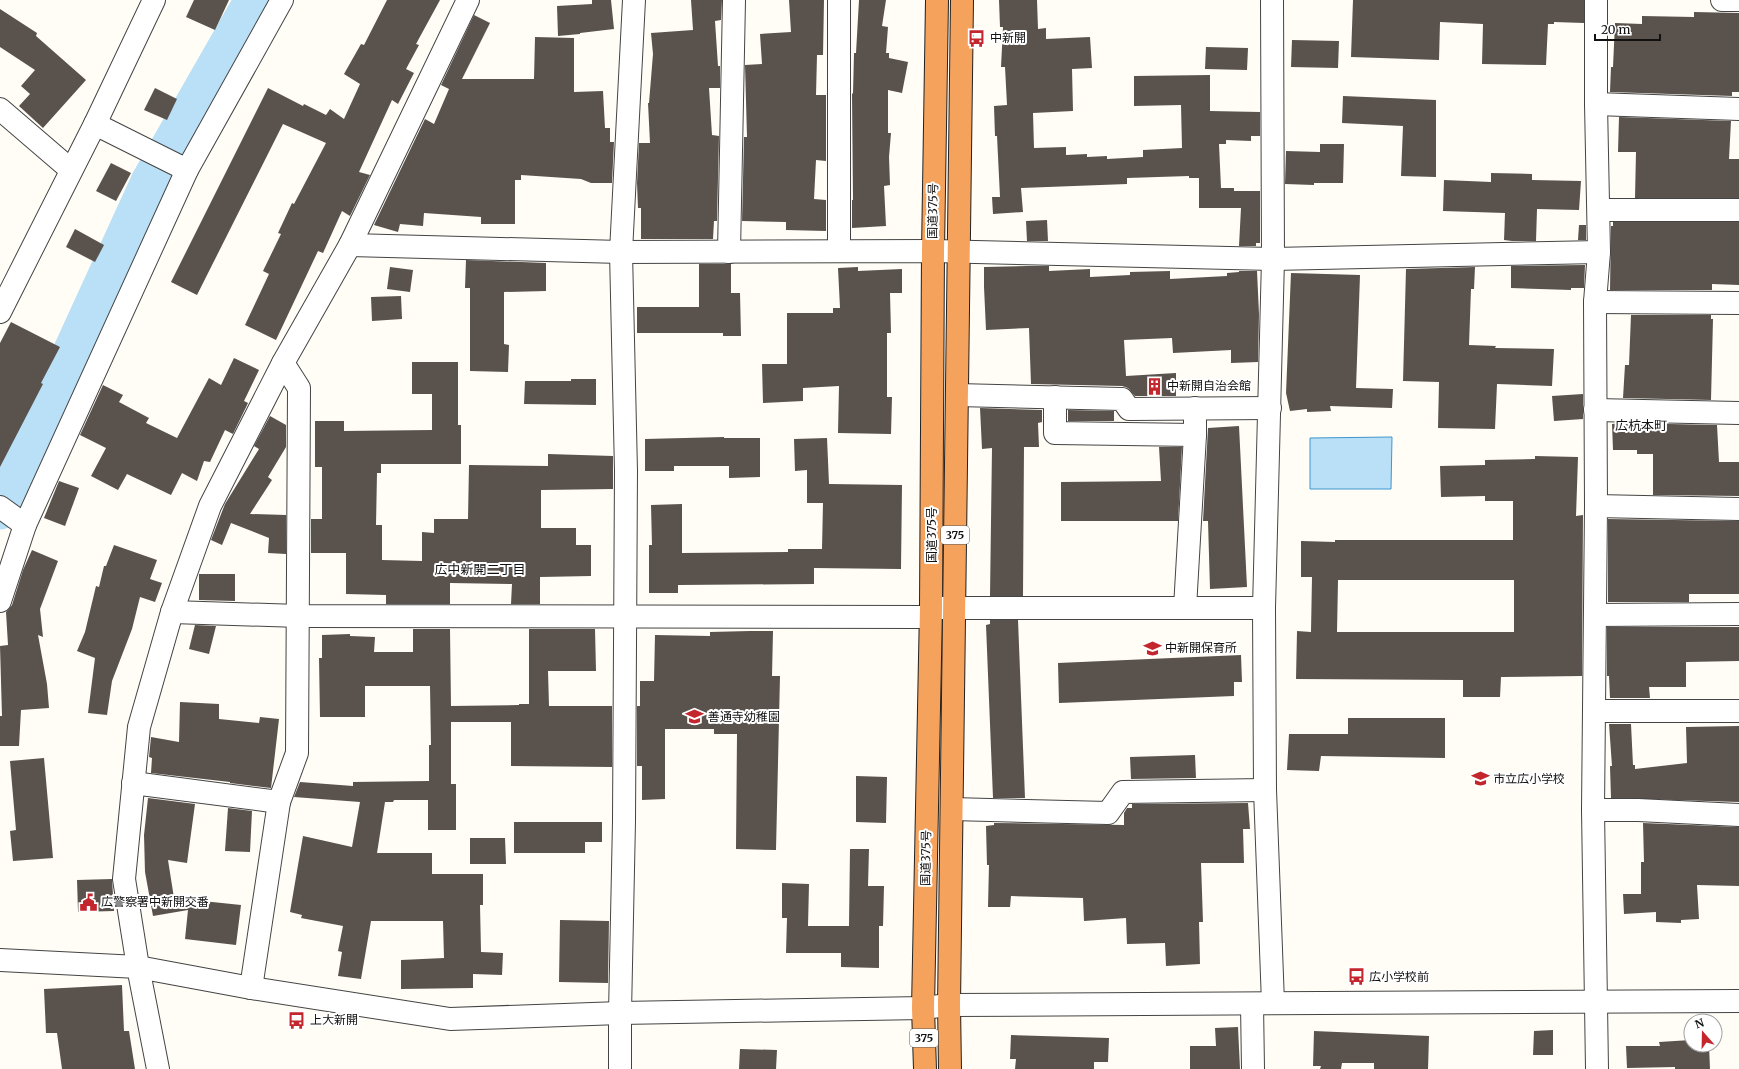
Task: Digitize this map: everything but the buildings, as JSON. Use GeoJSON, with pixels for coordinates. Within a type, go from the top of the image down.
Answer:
{"type":"FeatureCollection","features":[{"type":"Feature","properties":{"kind":"highway","name":"国道375号"},"geometry":{"type":"LineString","coordinates":[[925,1069],[923,1008],[931,612],[933,251],[937,0]]}},
{"type":"Feature","properties":{"kind":"highway","name":"国道375号"},"geometry":{"type":"LineString","coordinates":[[950,1069],[949,1005],[962,0]]}},
{"type":"Feature","properties":{"kind":"street"},"geometry":{"type":"LineString","coordinates":[[1,309],[95,124],[154,0]]}},
{"type":"Feature","properties":{"kind":"street"},"geometry":{"type":"LineString","coordinates":[[0,601],[12,516],[179,166],[282,0]]}},
{"type":"Feature","properties":{"kind":"street"},"geometry":{"type":"LineString","coordinates":[[620,1069],[624,821],[626,471],[621,252],[634,0]]}},
{"type":"Feature","properties":{"kind":"street"},"geometry":{"type":"LineString","coordinates":[[729,252],[734,0]]}},
{"type":"Feature","properties":{"kind":"street"},"geometry":{"type":"LineString","coordinates":[[839,0],[839,251]]}},
{"type":"Feature","properties":{"kind":"street"},"geometry":{"type":"LineString","coordinates":[[1253,1069],[1263,1003],[1265,790],[1264,608],[1273,259],[1272,0]]}},
{"type":"Feature","properties":{"kind":"street"},"geometry":{"type":"LineString","coordinates":[[1596,0],[1596,104],[1599,252],[1595,302],[1596,506],[1593,810],[1597,1069]]}},
{"type":"Feature","properties":{"kind":"street"},"geometry":{"type":"LineString","coordinates":[[1722,0],[1739,0]]}},
{"type":"Feature","properties":{"kind":"street"},"geometry":{"type":"LineString","coordinates":[[158,1069],[138,967],[124,879],[139,728],[172,612],[210,506],[283,363],[350,245],[473,1]]}},
{"type":"Feature","properties":{"kind":"street"},"geometry":{"type":"LineString","coordinates":[[1596,104],[1739,109]]}},
{"type":"Feature","properties":{"kind":"street"},"geometry":{"type":"LineString","coordinates":[[0,109],[71,170]]}},
{"type":"Feature","properties":{"kind":"street"},"geometry":{"type":"LineString","coordinates":[[95,124],[179,166]]}},
{"type":"Feature","properties":{"kind":"street"},"geometry":{"type":"LineString","coordinates":[[1599,210],[1739,210]]}},
{"type":"Feature","properties":{"kind":"street"},"geometry":{"type":"LineString","coordinates":[[350,245],[621,252],[933,251],[1273,259],[1599,252]]}},
{"type":"Feature","properties":{"kind":"street"},"geometry":{"type":"LineString","coordinates":[[1595,302],[1739,303]]}},
{"type":"Feature","properties":{"kind":"street"},"geometry":{"type":"LineString","coordinates":[[250,988],[279,802],[297,753],[299,616],[299,388],[283,363]]}},
{"type":"Feature","properties":{"kind":"street"},"geometry":{"type":"LineString","coordinates":[[957,395],[1122,399],[1129,409],[1270,408]]}},
{"type":"Feature","properties":{"kind":"street"},"geometry":{"type":"LineString","coordinates":[[1055,397],[1055,433],[1195,435]]}},
{"type":"Feature","properties":{"kind":"street"},"geometry":{"type":"LineString","coordinates":[[1185,608],[1195,435],[1195,408]]}},
{"type":"Feature","properties":{"kind":"street"},"geometry":{"type":"LineString","coordinates":[[1595,410],[1739,413]]}},
{"type":"Feature","properties":{"kind":"street"},"geometry":{"type":"LineString","coordinates":[[1596,506],[1739,509]]}},
{"type":"Feature","properties":{"kind":"street"},"geometry":{"type":"LineString","coordinates":[[172,612],[299,616],[625,616],[931,612],[954,608],[1264,608]]}},
{"type":"Feature","properties":{"kind":"street"},"geometry":{"type":"LineString","coordinates":[[1595,615],[1739,614]]}},
{"type":"Feature","properties":{"kind":"street"},"geometry":{"type":"LineString","coordinates":[[1594,711],[1739,711]]}},
{"type":"Feature","properties":{"kind":"street"},"geometry":{"type":"LineString","coordinates":[[133,783],[279,802]]}},
{"type":"Feature","properties":{"kind":"street"},"geometry":{"type":"LineString","coordinates":[[952,809],[1108,813],[1123,792],[1265,790]]}},
{"type":"Feature","properties":{"kind":"street"},"geometry":{"type":"LineString","coordinates":[[1593,810],[1638,810],[1739,815]]}},
{"type":"Feature","properties":{"kind":"street"},"geometry":{"type":"LineString","coordinates":[[0,960],[138,967],[250,988],[450,1019],[620,1013],[923,1008],[949,1005],[1263,1003],[1455,1004],[1597,1001],[1739,1001]]}},
{"type":"Feature","properties":{"kind":"water"},"geometry":{"type":"Polygon","coordinates":[[[1392,437],[1391,489],[1310,489],[1310,438],[1392,437]]]}},
{"type":"Feature","properties":{"kind":"waterway"},"geometry":{"type":"LineString","coordinates":[[0,510],[150,182],[254,0]]}},
{"type":"Feature","properties":{"kind":"place","name":"中新開"},"geometry":{"type":"Point","coordinates":[977,38]}},
{"type":"Feature","properties":{"kind":"place","name":"中新開自治会館"},"geometry":{"type":"Point","coordinates":[1154,386]}},
{"type":"Feature","properties":{"kind":"place","name":"中新開保育所"},"geometry":{"type":"Point","coordinates":[1152,648]}},
{"type":"Feature","properties":{"kind":"place","name":"善通寺幼稚園"},"geometry":{"type":"Point","coordinates":[695,717]}},
{"type":"Feature","properties":{"kind":"place","name":"市立広小学校"},"geometry":{"type":"Point","coordinates":[1480,779]}},
{"type":"Feature","properties":{"kind":"place","name":"広警察署中新開交番"},"geometry":{"type":"Point","coordinates":[88,902]}},
{"type":"Feature","properties":{"kind":"place","name":"広小学校前"},"geometry":{"type":"Point","coordinates":[1356,977]}},
{"type":"Feature","properties":{"kind":"place","name":"上大新開"},"geometry":{"type":"Point","coordinates":[297,1020]}},
{"type":"Feature","properties":{"kind":"district","name":"広杭本町"},"geometry":{"type":"Point","coordinates":[1641,425]}},
{"type":"Feature","properties":{"kind":"district","name":"広中新開二丁目"},"geometry":{"type":"Point","coordinates":[480,569]}}]}
